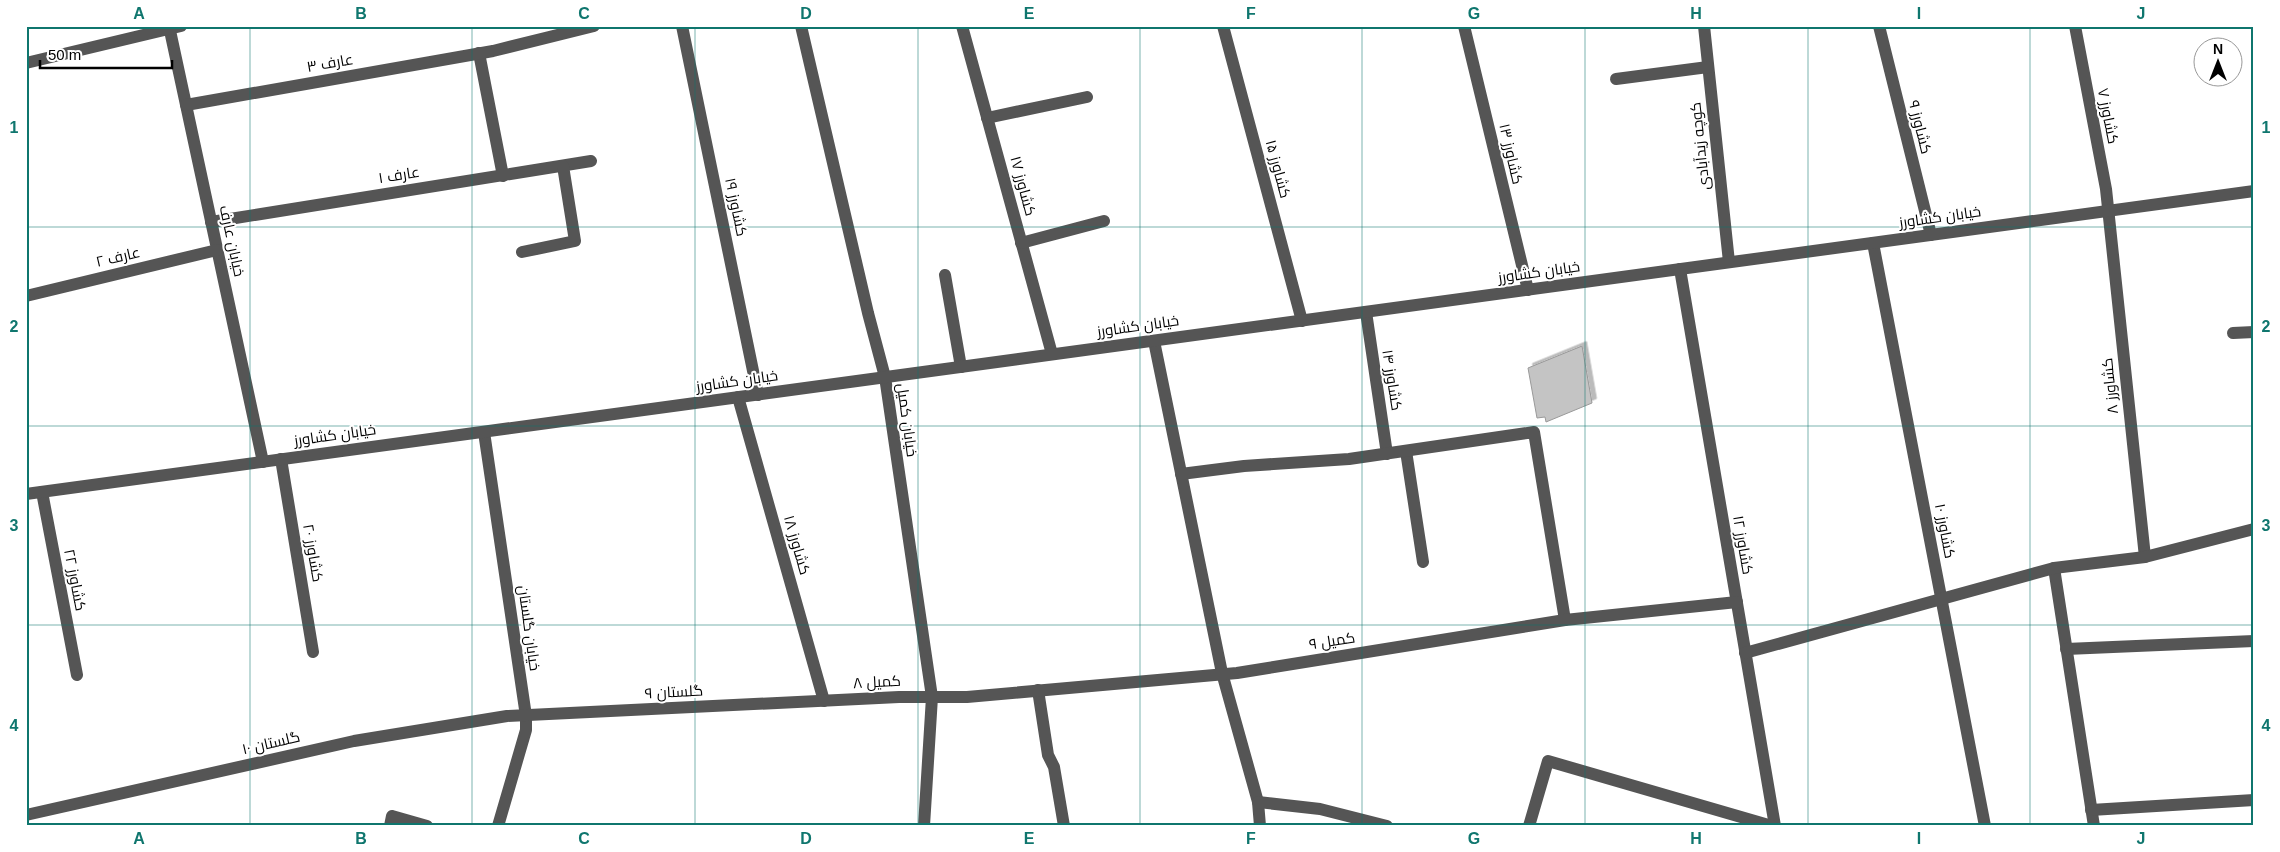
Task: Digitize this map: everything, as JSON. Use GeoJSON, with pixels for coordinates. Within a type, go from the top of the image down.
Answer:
{"type":"FeatureCollection","features":[{"type":"Feature","properties":{"kind":"street","name":"عارف ۳"},"geometry":{"type":"LineString","coordinates":[[186,105],[479,53],[594,26]]}},
{"type":"Feature","properties":{"kind":"street","name":"کشاورز ۱۹"},"geometry":{"type":"LineString","coordinates":[[682,26],[758,394]]}},
{"type":"Feature","properties":{"kind":"street","name":"خیابان کمیل"},"geometry":{"type":"LineString","coordinates":[[801,26],[868,313],[885,377],[932,697],[924,826]]}},
{"type":"Feature","properties":{"kind":"street","name":"کشاورز ۱۷"},"geometry":{"type":"LineString","coordinates":[[962,26],[1052,354]]}},
{"type":"Feature","properties":{"kind":"street","name":"کشاورز ۱۵"},"geometry":{"type":"LineString","coordinates":[[1223,26],[1302,320]]}},
{"type":"Feature","properties":{"kind":"street","name":"کشاورز ۱۳"},"geometry":{"type":"LineString","coordinates":[[1464,26],[1528,290]]}},
{"type":"Feature","properties":{"kind":"street","name":"کوچه زیدآبادی"},"geometry":{"type":"LineString","coordinates":[[1704,26],[1729,262]]}},
{"type":"Feature","properties":{"kind":"street","name":"کشاورز ۹"},"geometry":{"type":"LineString","coordinates":[[1879,26],[1931,235]]}},
{"type":"Feature","properties":{"kind":"street","name":"کشاورز ۷"},"geometry":{"type":"LineString","coordinates":[[2074,26],[2106,189],[2107,211]]}},
{"type":"Feature","properties":{"kind":"street"},"geometry":{"type":"LineString","coordinates":[[26,63],[173,27]]}},
{"type":"Feature","properties":{"kind":"street","name":"خیابان عارف"},"geometry":{"type":"LineString","coordinates":[[173,27],[186,105],[263,462]]}},
{"type":"Feature","properties":{"kind":"street"},"geometry":{"type":"LineString","coordinates":[[479,53],[503,176]]}},
{"type":"Feature","properties":{"kind":"street"},"geometry":{"type":"LineString","coordinates":[[1616,80],[1708,67]]}},
{"type":"Feature","properties":{"kind":"street"},"geometry":{"type":"LineString","coordinates":[[987,118],[1087,98]]}},
{"type":"Feature","properties":{"kind":"street","name":"عارف ۱"},"geometry":{"type":"LineString","coordinates":[[211,222],[591,161]]}},
{"type":"Feature","properties":{"kind":"street"},"geometry":{"type":"LineString","coordinates":[[522,252],[575,241],[563,166]]}},
{"type":"Feature","properties":{"kind":"street","name":"خیابان کشاورز"},"geometry":{"type":"LineString","coordinates":[[26,494],[2254,191]]}},
{"type":"Feature","properties":{"kind":"street","name":"کشاورز ۸"},"geometry":{"type":"LineString","coordinates":[[2107,211],[2145,557]]}},
{"type":"Feature","properties":{"kind":"street"},"geometry":{"type":"LineString","coordinates":[[1021,243],[1104,221]]}},
{"type":"Feature","properties":{"kind":"street","name":"کشاورز ۱۰"},"geometry":{"type":"LineString","coordinates":[[1873,243],[1985,826]]}},
{"type":"Feature","properties":{"kind":"street","name":"عارف ۲"},"geometry":{"type":"LineString","coordinates":[[26,296],[217,250]]}},
{"type":"Feature","properties":{"kind":"street","name":"کشاورز ۱۲"},"geometry":{"type":"LineString","coordinates":[[1680,269],[1773,826]]}},
{"type":"Feature","properties":{"kind":"street"},"geometry":{"type":"LineString","coordinates":[[945,276],[961,367]]}},
{"type":"Feature","properties":{"kind":"street","name":"کشاورز ۱۴"},"geometry":{"type":"LineString","coordinates":[[1366,312],[1387,454]]}},
{"type":"Feature","properties":{"kind":"street"},"geometry":{"type":"LineString","coordinates":[[2234,333],[2254,332]]}},
{"type":"Feature","properties":{"kind":"street"},"geometry":{"type":"LineString","coordinates":[[1154,341],[1222,673],[1258,802],[1260,826]]}},
{"type":"Feature","properties":{"kind":"street","name":"کشاورز ۱۸"},"geometry":{"type":"LineString","coordinates":[[738,397],[824,701]]}},
{"type":"Feature","properties":{"kind":"street","name":"خیابان گلستان"},"geometry":{"type":"LineString","coordinates":[[484,432],[526,716],[526,730],[498,826]]}},
{"type":"Feature","properties":{"kind":"street"},"geometry":{"type":"LineString","coordinates":[[1181,474],[1244,466],[1349,459],[1534,432],[1565,620]]}},
{"type":"Feature","properties":{"kind":"street"},"geometry":{"type":"LineString","coordinates":[[1406,451],[1423,562]]}},
{"type":"Feature","properties":{"kind":"street","name":"کشاورز ۲۰"},"geometry":{"type":"LineString","coordinates":[[281,459],[313,652]]}},
{"type":"Feature","properties":{"kind":"street","name":"کشاورز ۲۲"},"geometry":{"type":"LineString","coordinates":[[42,492],[77,675]]}},
{"type":"Feature","properties":{"kind":"street"},"geometry":{"type":"LineString","coordinates":[[1745,653],[2054,568],[2145,557],[2254,529]]}},
{"type":"Feature","properties":{"kind":"street"},"geometry":{"type":"LineString","coordinates":[[2054,568],[2094,826]]}},
{"type":"Feature","properties":{"kind":"street","name":"کمیل ۹"},"geometry":{"type":"LineString","coordinates":[[932,697],[967,696],[1247,671],[1565,620],[1737,602]]}},
{"type":"Feature","properties":{"kind":"street"},"geometry":{"type":"LineString","coordinates":[[2066,649],[2254,641]]}},
{"type":"Feature","properties":{"kind":"street"},"geometry":{"type":"LineString","coordinates":[[1038,690],[1048,756],[1054,767],[1064,826]]}},
{"type":"Feature","properties":{"kind":"street","name":"کمیل ۸"},"geometry":{"type":"LineString","coordinates":[[824,701],[932,697]]}},
{"type":"Feature","properties":{"kind":"street","name":"گلستان ۹"},"geometry":{"type":"LineString","coordinates":[[526,716],[824,701]]}},
{"type":"Feature","properties":{"kind":"street","name":"گلستان ۱۰"},"geometry":{"type":"LineString","coordinates":[[26,815],[354,741],[507,716],[526,716]]}},
{"type":"Feature","properties":{"kind":"street"},"geometry":{"type":"LineString","coordinates":[[1529,826],[1548,761],[1773,826]]}},
{"type":"Feature","properties":{"kind":"street"},"geometry":{"type":"LineString","coordinates":[[2091,810],[2254,800]]}},
{"type":"Feature","properties":{"kind":"street"},"geometry":{"type":"LineString","coordinates":[[1258,802],[1320,809],[1387,826]]}},
{"type":"Feature","properties":{"kind":"street"},"geometry":{"type":"LineString","coordinates":[[390,826],[392,816],[427,826]]}},
{"type":"Feature","properties":{"kind":"building"},"geometry":{"type":"Polygon","coordinates":[[[1582,346],[1592,403],[1546,422],[1545,417],[1537,418],[1528,368],[1582,346]]]}}]}
